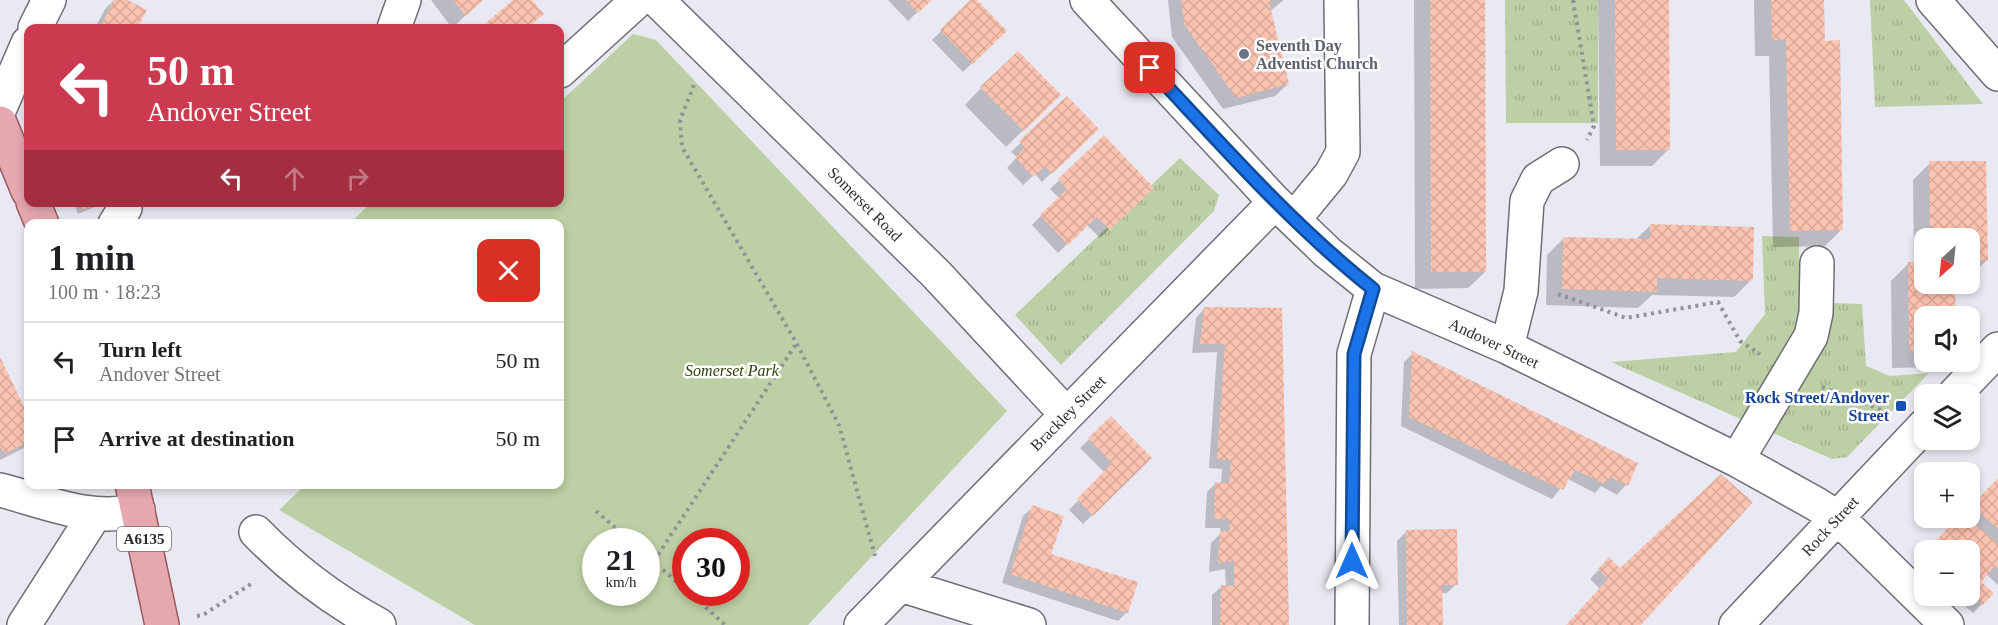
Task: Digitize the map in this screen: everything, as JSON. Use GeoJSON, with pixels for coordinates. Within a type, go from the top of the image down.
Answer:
{"type":"FeatureCollection","features":[{"type":"Feature","properties":{"kind":"main road"},"geometry":{"type":"LineString","coordinates":[[0,123],[24,181]]}},
{"type":"Feature","properties":{"kind":"main road","name":"A6135"},"geometry":{"type":"LineString","coordinates":[[135,497],[162,625]]}},
{"type":"Feature","properties":{"kind":"street"},"geometry":{"type":"LineString","coordinates":[[37,24],[49,0]]}},
{"type":"Feature","properties":{"kind":"street"},"geometry":{"type":"LineString","coordinates":[[395,24],[404,0]]}},
{"type":"Feature","properties":{"kind":"street"},"geometry":{"type":"LineString","coordinates":[[570,61],[638,0]]}},
{"type":"Feature","properties":{"kind":"street","name":"Somerset Road"},"geometry":{"type":"LineString","coordinates":[[657,0],[937,275],[1066,414]]}},
{"type":"Feature","properties":{"kind":"street","name":"Andover Street"},"geometry":{"type":"LineString","coordinates":[[1087,0],[1285,211],[1326,252],[1373,289],[1507,347],[1737,460],[1838,518],[1947,625]]}},
{"type":"Feature","properties":{"kind":"street","name":"Brackley Street"},"geometry":{"type":"LineString","coordinates":[[868,618],[1066,414],[1285,211],[1331,174],[1343,152],[1341,0]]}},
{"type":"Feature","properties":{"kind":"street"},"geometry":{"type":"LineString","coordinates":[[1933,0],[1998,74]]}},
{"type":"Feature","properties":{"kind":"street"},"geometry":{"type":"LineString","coordinates":[[12,95],[24,56]]}},
{"type":"Feature","properties":{"kind":"street"},"geometry":{"type":"LineString","coordinates":[[1507,347],[1522,282],[1527,201],[1538,179],[1562,164]]}},
{"type":"Feature","properties":{"kind":"street"},"geometry":{"type":"LineString","coordinates":[[1737,460],[1790,375],[1811,336],[1816,313],[1816,264]]}},
{"type":"Feature","properties":{"kind":"street"},"geometry":{"type":"LineString","coordinates":[[1352,625],[1354,354],[1373,289]]}},
{"type":"Feature","properties":{"kind":"street"},"geometry":{"type":"LineString","coordinates":[[1965,384],[1998,349]]}},
{"type":"Feature","properties":{"kind":"street","name":"Rock Street"},"geometry":{"type":"LineString","coordinates":[[1736,625],[1914,437]]}},
{"type":"Feature","properties":{"kind":"street"},"geometry":{"type":"LineString","coordinates":[[0,490],[95,514],[121,514],[135,497]]}},
{"type":"Feature","properties":{"kind":"street"},"geometry":{"type":"LineString","coordinates":[[24,625],[95,514]]}},
{"type":"Feature","properties":{"kind":"street"},"geometry":{"type":"LineString","coordinates":[[256,532],[285,563],[352,610],[379,625]]}},
{"type":"Feature","properties":{"kind":"street"},"geometry":{"type":"LineString","coordinates":[[901,585],[1029,625]]}},
{"type":"Feature","properties":{"kind":"path"},"geometry":{"type":"LineString","coordinates":[[1562,164],[1583,148],[1593,126],[1573,0]]}},
{"type":"Feature","properties":{"kind":"path"},"geometry":{"type":"LineString","coordinates":[[712,53],[686,103],[681,120],[682,147],[797,344],[839,425],[860,492],[877,562],[868,618]]}},
{"type":"Feature","properties":{"kind":"path"},"geometry":{"type":"LineString","coordinates":[[1522,282],[1626,318],[1718,302],[1740,340],[1790,375],[1894,414]]}},
{"type":"Feature","properties":{"kind":"path"},"geometry":{"type":"LineString","coordinates":[[660,552],[797,344]]}},
{"type":"Feature","properties":{"kind":"path"},"geometry":{"type":"LineString","coordinates":[[596,511],[616,528]]}},
{"type":"Feature","properties":{"kind":"path"},"geometry":{"type":"LineString","coordinates":[[202,615],[285,563]]}},
{"type":"Feature","properties":{"kind":"path"},"geometry":{"type":"LineString","coordinates":[[660,566],[672,577]]}},
{"type":"Feature","properties":{"kind":"path"},"geometry":{"type":"LineString","coordinates":[[704,606],[725,625]]}},
{"type":"Feature","properties":{"kind":"green space"},"geometry":{"type":"Polygon","coordinates":[[[1505,0],[1598,0],[1598,123],[1506,123],[1505,0]]]}},
{"type":"Feature","properties":{"kind":"green space"},"geometry":{"type":"Polygon","coordinates":[[[1870,0],[1904,0],[1983,104],[1875,107],[1870,0]]]}},
{"type":"Feature","properties":{"kind":"green space","name":"Somerset Park"},"geometry":{"type":"Polygon","coordinates":[[[633,34],[656,40],[1007,411],[808,625],[475,625],[279,510],[301,489],[564,489],[564,219],[354,219],[367,207],[564,207],[564,98],[633,34]]]}},
{"type":"Feature","properties":{"kind":"green space"},"geometry":{"type":"Polygon","coordinates":[[[1180,158],[1219,195],[1214,211],[1061,365],[1015,315],[1180,158]]]}},
{"type":"Feature","properties":{"kind":"green space"},"geometry":{"type":"Polygon","coordinates":[[[1762,236],[1799,237],[1799,302],[1862,304],[1866,366],[1890,376],[1929,373],[1918,384],[1914,384],[1914,388],[1847,457],[1832,459],[1611,362],[1736,352],[1765,314],[1762,236]]]}},
{"type":"Feature","properties":{"kind":"building"},"geometry":{"type":"Polygon","coordinates":[[[114,0],[128,0],[147,10],[139,24],[102,24],[114,0]]]}},
{"type":"Feature","properties":{"kind":"building"},"geometry":{"type":"Polygon","coordinates":[[[453,0],[483,0],[466,16],[453,0]]]}},
{"type":"Feature","properties":{"kind":"building"},"geometry":{"type":"Polygon","coordinates":[[[513,0],[532,0],[544,14],[532,24],[485,24],[513,0]]]}},
{"type":"Feature","properties":{"kind":"building"},"geometry":{"type":"Polygon","coordinates":[[[906,0],[932,0],[918,13],[906,0]]]}},
{"type":"Feature","properties":{"kind":"building"},"geometry":{"type":"Polygon","coordinates":[[[970,0],[977,0],[1007,31],[973,64],[940,30],[970,0]]]}},
{"type":"Feature","properties":{"kind":"building","name":"Seventh Day Adventist Church"},"geometry":{"type":"Polygon","coordinates":[[[1181,0],[1275,0],[1269,2],[1289,84],[1236,98],[1184,24],[1181,0]]]}},
{"type":"Feature","properties":{"kind":"building"},"geometry":{"type":"Polygon","coordinates":[[[1430,0],[1485,0],[1486,272],[1431,272],[1430,0]]]}},
{"type":"Feature","properties":{"kind":"building"},"geometry":{"type":"Polygon","coordinates":[[[1615,0],[1669,0],[1670,150],[1616,150],[1615,0]]]}},
{"type":"Feature","properties":{"kind":"building"},"geometry":{"type":"Polygon","coordinates":[[[1771,0],[1824,0],[1825,41],[1840,40],[1843,230],[1790,231],[1786,40],[1772,40],[1771,0]]]}},
{"type":"Feature","properties":{"kind":"building"},"geometry":{"type":"Polygon","coordinates":[[[1018,51],[1061,95],[1024,131],[980,87],[1018,51]]]}},
{"type":"Feature","properties":{"kind":"building"},"geometry":{"type":"Polygon","coordinates":[[[1067,96],[1099,129],[1052,174],[1045,166],[1033,177],[1015,157],[1025,147],[1019,141],[1067,96]]]}},
{"type":"Feature","properties":{"kind":"building"},"geometry":{"type":"Polygon","coordinates":[[[1104,135],[1154,188],[1110,230],[1097,217],[1068,245],[1040,215],[1067,189],[1058,179],[1104,135]]]}},
{"type":"Feature","properties":{"kind":"building"},"geometry":{"type":"Polygon","coordinates":[[[1929,161],[1986,161],[1988,261],[1980,261],[1980,228],[1930,228],[1929,161]]]}},
{"type":"Feature","properties":{"kind":"building"},"geometry":{"type":"Polygon","coordinates":[[[1650,224],[1754,227],[1753,281],[1657,278],[1657,292],[1562,289],[1563,237],[1650,239],[1650,224]]]}},
{"type":"Feature","properties":{"kind":"building"},"geometry":{"type":"Polygon","coordinates":[[[1908,262],[1914,262],[1914,294],[1955,294],[1956,306],[1914,306],[1914,351],[1909,351],[1908,262]]]}},
{"type":"Feature","properties":{"kind":"building"},"geometry":{"type":"Polygon","coordinates":[[[1204,307],[1282,308],[1289,625],[1220,625],[1221,585],[1234,586],[1234,561],[1218,563],[1220,532],[1230,530],[1229,519],[1214,519],[1215,482],[1229,483],[1231,460],[1217,459],[1225,344],[1200,344],[1204,307]]]}},
{"type":"Feature","properties":{"kind":"building"},"geometry":{"type":"Polygon","coordinates":[[[1412,351],[1638,463],[1628,486],[1610,477],[1605,484],[1575,470],[1563,490],[1409,417],[1412,351]]]}},
{"type":"Feature","properties":{"kind":"building"},"geometry":{"type":"Polygon","coordinates":[[[0,357],[24,407],[24,444],[4,454],[0,446],[0,357]]]}},
{"type":"Feature","properties":{"kind":"building"},"geometry":{"type":"Polygon","coordinates":[[[1111,416],[1152,458],[1093,516],[1077,499],[1112,463],[1088,438],[1111,416]]]}},
{"type":"Feature","properties":{"kind":"building"},"geometry":{"type":"Polygon","coordinates":[[[1721,474],[1753,502],[1641,625],[1566,625],[1608,579],[1598,569],[1609,557],[1620,568],[1721,474]]]}},
{"type":"Feature","properties":{"kind":"building"},"geometry":{"type":"Polygon","coordinates":[[[1998,478],[1998,529],[1980,512],[1980,497],[1998,478]]]}},
{"type":"Feature","properties":{"kind":"building"},"geometry":{"type":"Polygon","coordinates":[[[1032,505],[1064,516],[1051,554],[1138,582],[1128,613],[1010,574],[1032,505]]]}},
{"type":"Feature","properties":{"kind":"building"},"geometry":{"type":"Polygon","coordinates":[[[1948,528],[1980,528],[1998,544],[1998,568],[1995,566],[1981,582],[1994,593],[1983,605],[1980,602],[1980,540],[1936,540],[1948,528]]]}},
{"type":"Feature","properties":{"kind":"building"},"geometry":{"type":"Polygon","coordinates":[[[1457,529],[1458,585],[1442,585],[1443,625],[1407,625],[1406,530],[1457,529]]]}},
{"type":"Feature","properties":{"kind":"place","name":"Seventh Day Adventist Church"},"geometry":{"type":"Point","coordinates":[1244,54]}},
{"type":"Feature","properties":{"kind":"place","name":"Rock Street/Andover Street"},"geometry":{"type":"Point","coordinates":[1901,406]}},
{"type":"Feature","properties":{"kind":"route"},"geometry":{"type":"LineString","coordinates":[[1150,68],[1275,202],[1326,252],[1373,289],[1365,308],[1354,354],[1352,561]]}}]}
